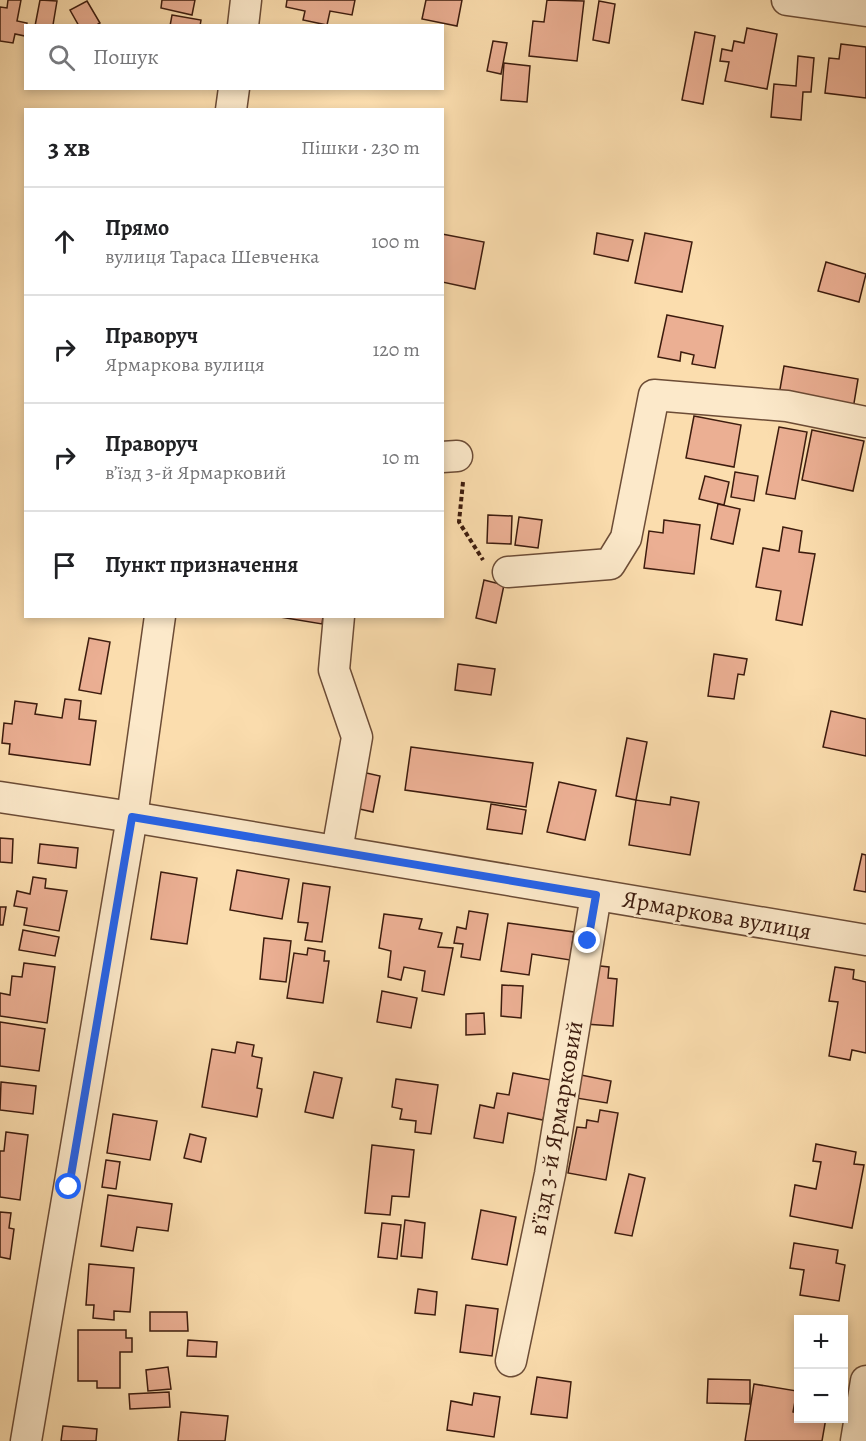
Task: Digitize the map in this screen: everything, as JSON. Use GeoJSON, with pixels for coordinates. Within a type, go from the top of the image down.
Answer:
{"type":"FeatureCollection","features":[{"type":"Feature","properties":{"kind":"street"},"geometry":{"type":"LineString","coordinates":[[243,24],[246,0]]}},
{"type":"Feature","properties":{"kind":"street"},"geometry":{"type":"LineString","coordinates":[[787,0],[866,11]]}},
{"type":"Feature","properties":{"kind":"street"},"geometry":{"type":"LineString","coordinates":[[231,108],[234,90]]}},
{"type":"Feature","properties":{"kind":"street"},"geometry":{"type":"LineString","coordinates":[[508,572],[610,564],[626,538],[654,395],[787,406],[866,422]]}},
{"type":"Feature","properties":{"kind":"street"},"geometry":{"type":"LineString","coordinates":[[26,1441],[132,817],[160,618]]}},
{"type":"Feature","properties":{"kind":"street"},"geometry":{"type":"LineString","coordinates":[[337,851],[357,737],[334,670],[339,618]]}},
{"type":"Feature","properties":{"kind":"street","name":"Ярмаркова вулиця"},"geometry":{"type":"LineString","coordinates":[[0,797],[866,940]]}},
{"type":"Feature","properties":{"kind":"street","name":"в’їзд 3-й Ярмарковий"},"geometry":{"type":"LineString","coordinates":[[511,1361],[550,1174],[596,895]]}},
{"type":"Feature","properties":{"kind":"street"},"geometry":{"type":"LineString","coordinates":[[856,1441],[866,1381]]}},
{"type":"Feature","properties":{"kind":"path"},"geometry":{"type":"LineString","coordinates":[[450,456],[464,475],[459,522],[482,559],[508,572]]}},
{"type":"Feature","properties":{"kind":"building"},"geometry":{"type":"Polygon","coordinates":[[[8,0],[21,0],[17,21],[27,23],[24,24],[24,36],[15,34],[13,43],[0,41],[0,7],[7,8],[8,0]]]}},
{"type":"Feature","properties":{"kind":"building"},"geometry":{"type":"Polygon","coordinates":[[[40,0],[57,1],[53,24],[35,24],[40,0]]]}},
{"type":"Feature","properties":{"kind":"building"},"geometry":{"type":"Polygon","coordinates":[[[162,0],[195,0],[192,15],[161,8],[162,0]]]}},
{"type":"Feature","properties":{"kind":"building"},"geometry":{"type":"Polygon","coordinates":[[[287,0],[355,0],[352,15],[330,11],[327,24],[303,20],[305,11],[286,7],[287,0]]]}},
{"type":"Feature","properties":{"kind":"building"},"geometry":{"type":"Polygon","coordinates":[[[426,0],[462,0],[457,26],[422,19],[426,0]]]}},
{"type":"Feature","properties":{"kind":"building"},"geometry":{"type":"Polygon","coordinates":[[[547,0],[584,1],[577,61],[529,56],[533,21],[544,22],[547,0]]]}},
{"type":"Feature","properties":{"kind":"building"},"geometry":{"type":"Polygon","coordinates":[[[87,1],[100,23],[78,24],[70,10],[87,1]]]}},
{"type":"Feature","properties":{"kind":"building"},"geometry":{"type":"Polygon","coordinates":[[[599,1],[615,4],[609,43],[593,40],[599,1]]]}},
{"type":"Feature","properties":{"kind":"building"},"geometry":{"type":"Polygon","coordinates":[[[172,15],[201,20],[200,24],[170,24],[172,15]]]}},
{"type":"Feature","properties":{"kind":"building"},"geometry":{"type":"Polygon","coordinates":[[[747,28],[777,34],[767,89],[725,81],[729,62],[720,61],[722,49],[732,51],[734,41],[744,43],[747,28]]]}},
{"type":"Feature","properties":{"kind":"building"},"geometry":{"type":"Polygon","coordinates":[[[695,32],[715,36],[703,104],[682,100],[695,32]]]}},
{"type":"Feature","properties":{"kind":"building"},"geometry":{"type":"Polygon","coordinates":[[[493,41],[507,43],[501,74],[487,71],[493,41]]]}},
{"type":"Feature","properties":{"kind":"building"},"geometry":{"type":"Polygon","coordinates":[[[841,44],[866,47],[866,98],[825,93],[829,58],[839,59],[841,44]]]}},
{"type":"Feature","properties":{"kind":"building"},"geometry":{"type":"Polygon","coordinates":[[[798,56],[814,58],[811,92],[803,92],[801,120],[771,117],[774,84],[796,86],[798,56]]]}},
{"type":"Feature","properties":{"kind":"building"},"geometry":{"type":"Polygon","coordinates":[[[504,63],[530,66],[527,102],[501,100],[504,63]]]}},
{"type":"Feature","properties":{"kind":"building"},"geometry":{"type":"Polygon","coordinates":[[[597,233],[633,240],[628,261],[594,254],[597,233]]]}},
{"type":"Feature","properties":{"kind":"building"},"geometry":{"type":"Polygon","coordinates":[[[645,233],[692,242],[682,292],[635,283],[645,233]]]}},
{"type":"Feature","properties":{"kind":"building"},"geometry":{"type":"Polygon","coordinates":[[[444,234],[484,242],[475,289],[444,282],[444,234]]]}},
{"type":"Feature","properties":{"kind":"building"},"geometry":{"type":"Polygon","coordinates":[[[826,262],[866,274],[859,302],[818,291],[826,262]]]}},
{"type":"Feature","properties":{"kind":"building"},"geometry":{"type":"Polygon","coordinates":[[[667,315],[723,326],[715,368],[692,364],[694,355],[681,352],[680,361],[658,357],[667,315]]]}},
{"type":"Feature","properties":{"kind":"building"},"geometry":{"type":"Polygon","coordinates":[[[784,366],[858,379],[853,409],[779,395],[784,366]]]}},
{"type":"Feature","properties":{"kind":"building"},"geometry":{"type":"Polygon","coordinates":[[[694,416],[741,425],[734,467],[686,458],[694,416]]]}},
{"type":"Feature","properties":{"kind":"building"},"geometry":{"type":"Polygon","coordinates":[[[779,427],[807,432],[795,499],[766,494],[779,427]]]}},
{"type":"Feature","properties":{"kind":"building"},"geometry":{"type":"Polygon","coordinates":[[[812,430],[864,441],[853,491],[802,480],[812,430]]]}},
{"type":"Feature","properties":{"kind":"building"},"geometry":{"type":"Polygon","coordinates":[[[735,472],[758,476],[754,501],[731,497],[735,472]]]}},
{"type":"Feature","properties":{"kind":"building"},"geometry":{"type":"Polygon","coordinates":[[[705,476],[729,482],[724,505],[699,499],[705,476]]]}},
{"type":"Feature","properties":{"kind":"building"},"geometry":{"type":"Polygon","coordinates":[[[718,504],[740,509],[733,544],[711,539],[718,504]]]}},
{"type":"Feature","properties":{"kind":"building"},"geometry":{"type":"Polygon","coordinates":[[[488,515],[512,516],[511,544],[487,543],[488,515]]]}},
{"type":"Feature","properties":{"kind":"building"},"geometry":{"type":"Polygon","coordinates":[[[519,517],[542,520],[538,548],[515,545],[519,517]]]}},
{"type":"Feature","properties":{"kind":"building"},"geometry":{"type":"Polygon","coordinates":[[[664,520],[700,525],[694,574],[644,568],[649,531],[663,533],[664,520]]]}},
{"type":"Feature","properties":{"kind":"building"},"geometry":{"type":"Polygon","coordinates":[[[783,527],[802,531],[799,552],[815,554],[802,625],[776,620],[781,591],[756,587],[763,548],[779,551],[783,527]]]}},
{"type":"Feature","properties":{"kind":"building"},"geometry":{"type":"Polygon","coordinates":[[[484,580],[504,585],[496,623],[476,618],[484,580]]]}},
{"type":"Feature","properties":{"kind":"building"},"geometry":{"type":"Polygon","coordinates":[[[286,618],[323,618],[322,624],[286,618]]]}},
{"type":"Feature","properties":{"kind":"building"},"geometry":{"type":"Polygon","coordinates":[[[89,638],[110,642],[101,694],[79,690],[89,638]]]}},
{"type":"Feature","properties":{"kind":"building"},"geometry":{"type":"Polygon","coordinates":[[[714,654],[747,659],[744,675],[738,674],[734,699],[708,696],[714,654]]]}},
{"type":"Feature","properties":{"kind":"building"},"geometry":{"type":"Polygon","coordinates":[[[458,664],[495,669],[491,695],[455,690],[458,664]]]}},
{"type":"Feature","properties":{"kind":"building"},"geometry":{"type":"Polygon","coordinates":[[[65,699],[81,701],[79,719],[96,721],[90,765],[9,754],[10,744],[2,743],[4,723],[12,724],[15,701],[37,704],[35,714],[62,718],[65,699]]]}},
{"type":"Feature","properties":{"kind":"building"},"geometry":{"type":"Polygon","coordinates":[[[831,711],[866,719],[866,756],[823,747],[831,711]]]}},
{"type":"Feature","properties":{"kind":"building"},"geometry":{"type":"Polygon","coordinates":[[[627,738],[647,742],[636,800],[616,796],[627,738]]]}},
{"type":"Feature","properties":{"kind":"building"},"geometry":{"type":"Polygon","coordinates":[[[411,747],[533,763],[526,807],[405,790],[411,747]]]}},
{"type":"Feature","properties":{"kind":"building"},"geometry":{"type":"Polygon","coordinates":[[[362,772],[380,776],[373,812],[355,808],[362,772]]]}},
{"type":"Feature","properties":{"kind":"building"},"geometry":{"type":"Polygon","coordinates":[[[559,782],[596,790],[585,840],[547,832],[559,782]]]}},
{"type":"Feature","properties":{"kind":"building"},"geometry":{"type":"Polygon","coordinates":[[[671,797],[699,802],[690,855],[629,845],[636,800],[670,805],[671,797]]]}},
{"type":"Feature","properties":{"kind":"building"},"geometry":{"type":"Polygon","coordinates":[[[491,804],[526,810],[522,834],[487,829],[491,804]]]}},
{"type":"Feature","properties":{"kind":"building"},"geometry":{"type":"Polygon","coordinates":[[[0,838],[13,839],[12,863],[0,862],[0,838]]]}},
{"type":"Feature","properties":{"kind":"building"},"geometry":{"type":"Polygon","coordinates":[[[40,844],[78,848],[76,868],[38,863],[40,844]]]}},
{"type":"Feature","properties":{"kind":"building"},"geometry":{"type":"Polygon","coordinates":[[[862,854],[866,855],[866,892],[854,890],[862,854]]]}},
{"type":"Feature","properties":{"kind":"building"},"geometry":{"type":"Polygon","coordinates":[[[237,870],[289,879],[282,919],[230,910],[237,870]]]}},
{"type":"Feature","properties":{"kind":"building"},"geometry":{"type":"Polygon","coordinates":[[[161,872],[197,878],[187,944],[151,939],[161,872]]]}},
{"type":"Feature","properties":{"kind":"building"},"geometry":{"type":"Polygon","coordinates":[[[33,877],[46,879],[45,888],[67,891],[59,931],[24,925],[27,908],[14,906],[17,891],[30,894],[33,877]]]}},
{"type":"Feature","properties":{"kind":"building"},"geometry":{"type":"Polygon","coordinates":[[[303,883],[330,887],[322,942],[305,940],[308,923],[298,922],[303,883]]]}},
{"type":"Feature","properties":{"kind":"building"},"geometry":{"type":"Polygon","coordinates":[[[0,907],[6,907],[3,925],[0,925],[0,907]]]}},
{"type":"Feature","properties":{"kind":"building"},"geometry":{"type":"Polygon","coordinates":[[[469,911],[488,914],[480,960],[461,957],[463,944],[454,943],[457,927],[466,929],[469,911]]]}},
{"type":"Feature","properties":{"kind":"building"},"geometry":{"type":"Polygon","coordinates":[[[384,914],[422,919],[419,929],[442,933],[438,947],[453,948],[444,995],[422,991],[425,971],[404,967],[401,980],[388,977],[391,951],[379,948],[384,914]]]}},
{"type":"Feature","properties":{"kind":"building"},"geometry":{"type":"Polygon","coordinates":[[[508,923],[574,932],[570,960],[532,954],[529,975],[501,971],[508,923]]]}},
{"type":"Feature","properties":{"kind":"building"},"geometry":{"type":"Polygon","coordinates":[[[23,930],[59,937],[55,956],[19,950],[23,930]]]}},
{"type":"Feature","properties":{"kind":"building"},"geometry":{"type":"Polygon","coordinates":[[[264,938],[291,941],[286,982],[260,979],[264,938]]]}},
{"type":"Feature","properties":{"kind":"building"},"geometry":{"type":"Polygon","coordinates":[[[308,948],[325,951],[324,961],[329,961],[323,1003],[287,998],[294,953],[307,955],[308,948]]]}},
{"type":"Feature","properties":{"kind":"building"},"geometry":{"type":"Polygon","coordinates":[[[24,963],[55,967],[47,1023],[0,1016],[0,993],[10,995],[12,976],[22,977],[24,963]]]}},
{"type":"Feature","properties":{"kind":"building"},"geometry":{"type":"Polygon","coordinates":[[[591,965],[609,967],[608,978],[617,979],[613,1026],[585,1024],[591,965]]]}},
{"type":"Feature","properties":{"kind":"building"},"geometry":{"type":"Polygon","coordinates":[[[835,967],[854,970],[853,979],[866,982],[866,1053],[852,1050],[850,1060],[829,1056],[838,1002],[829,1001],[835,967]]]}},
{"type":"Feature","properties":{"kind":"building"},"geometry":{"type":"Polygon","coordinates":[[[502,985],[523,986],[521,1018],[501,1016],[502,985]]]}},
{"type":"Feature","properties":{"kind":"building"},"geometry":{"type":"Polygon","coordinates":[[[382,991],[417,998],[411,1028],[377,1022],[382,991]]]}},
{"type":"Feature","properties":{"kind":"building"},"geometry":{"type":"Polygon","coordinates":[[[484,1013],[485,1034],[466,1035],[466,1014],[484,1013]]]}},
{"type":"Feature","properties":{"kind":"building"},"geometry":{"type":"Polygon","coordinates":[[[0,1022],[45,1029],[39,1071],[0,1066],[0,1022]]]}},
{"type":"Feature","properties":{"kind":"building"},"geometry":{"type":"Polygon","coordinates":[[[237,1042],[254,1045],[252,1056],[262,1058],[257,1088],[262,1089],[257,1117],[202,1107],[212,1049],[235,1053],[237,1042]]]}},
{"type":"Feature","properties":{"kind":"building"},"geometry":{"type":"Polygon","coordinates":[[[314,1072],[342,1078],[333,1118],[305,1112],[314,1072]]]}},
{"type":"Feature","properties":{"kind":"building"},"geometry":{"type":"Polygon","coordinates":[[[513,1073],[551,1080],[543,1120],[508,1113],[503,1143],[474,1138],[480,1105],[494,1108],[497,1093],[509,1095],[513,1073]]]}},
{"type":"Feature","properties":{"kind":"building"},"geometry":{"type":"Polygon","coordinates":[[[581,1075],[611,1081],[607,1103],[576,1098],[581,1075]]]}},
{"type":"Feature","properties":{"kind":"building"},"geometry":{"type":"Polygon","coordinates":[[[396,1079],[438,1085],[431,1134],[415,1132],[416,1121],[400,1119],[402,1109],[392,1107],[396,1079]]]}},
{"type":"Feature","properties":{"kind":"building"},"geometry":{"type":"Polygon","coordinates":[[[1,1082],[36,1086],[33,1114],[0,1110],[1,1082]]]}},
{"type":"Feature","properties":{"kind":"building"},"geometry":{"type":"Polygon","coordinates":[[[600,1110],[618,1113],[606,1180],[568,1173],[577,1127],[586,1128],[587,1120],[598,1122],[600,1110]]]}},
{"type":"Feature","properties":{"kind":"building"},"geometry":{"type":"Polygon","coordinates":[[[113,1114],[157,1121],[150,1160],[107,1153],[113,1114]]]}},
{"type":"Feature","properties":{"kind":"building"},"geometry":{"type":"Polygon","coordinates":[[[6,1132],[28,1135],[20,1200],[0,1197],[0,1151],[4,1151],[6,1132]]]}},
{"type":"Feature","properties":{"kind":"building"},"geometry":{"type":"Polygon","coordinates":[[[190,1134],[206,1138],[201,1162],[184,1158],[190,1134]]]}},
{"type":"Feature","properties":{"kind":"building"},"geometry":{"type":"Polygon","coordinates":[[[816,1144],[856,1152],[854,1164],[864,1165],[852,1228],[790,1216],[795,1185],[816,1189],[821,1162],[813,1161],[816,1144]]]}},
{"type":"Feature","properties":{"kind":"building"},"geometry":{"type":"Polygon","coordinates":[[[372,1145],[414,1150],[409,1197],[392,1196],[390,1215],[365,1213],[372,1145]]]}},
{"type":"Feature","properties":{"kind":"building"},"geometry":{"type":"Polygon","coordinates":[[[106,1160],[120,1162],[116,1189],[102,1187],[106,1160]]]}},
{"type":"Feature","properties":{"kind":"building"},"geometry":{"type":"Polygon","coordinates":[[[629,1174],[645,1178],[632,1236],[615,1233],[629,1174]]]}},
{"type":"Feature","properties":{"kind":"building"},"geometry":{"type":"Polygon","coordinates":[[[108,1195],[172,1204],[168,1231],[137,1227],[133,1251],[101,1246],[108,1195]]]}},
{"type":"Feature","properties":{"kind":"building"},"geometry":{"type":"Polygon","coordinates":[[[481,1210],[516,1217],[507,1265],[472,1259],[481,1210]]]}},
{"type":"Feature","properties":{"kind":"building"},"geometry":{"type":"Polygon","coordinates":[[[0,1212],[11,1213],[9,1228],[14,1229],[10,1259],[0,1257],[0,1212]]]}},
{"type":"Feature","properties":{"kind":"building"},"geometry":{"type":"Polygon","coordinates":[[[405,1220],[425,1223],[422,1258],[401,1256],[405,1220]]]}},
{"type":"Feature","properties":{"kind":"building"},"geometry":{"type":"Polygon","coordinates":[[[382,1223],[401,1225],[397,1259],[378,1257],[382,1223]]]}},
{"type":"Feature","properties":{"kind":"building"},"geometry":{"type":"Polygon","coordinates":[[[794,1243],[838,1250],[836,1263],[845,1265],[839,1301],[800,1295],[804,1270],[790,1268],[794,1243]]]}},
{"type":"Feature","properties":{"kind":"building"},"geometry":{"type":"Polygon","coordinates":[[[89,1264],[134,1268],[130,1312],[114,1311],[114,1320],[93,1318],[94,1305],[86,1305],[89,1264]]]}},
{"type":"Feature","properties":{"kind":"building"},"geometry":{"type":"Polygon","coordinates":[[[418,1289],[437,1292],[435,1315],[415,1313],[418,1289]]]}},
{"type":"Feature","properties":{"kind":"building"},"geometry":{"type":"Polygon","coordinates":[[[466,1305],[498,1309],[492,1356],[460,1352],[466,1305]]]}},
{"type":"Feature","properties":{"kind":"building"},"geometry":{"type":"Polygon","coordinates":[[[150,1312],[187,1312],[188,1331],[150,1331],[150,1312]]]}},
{"type":"Feature","properties":{"kind":"building"},"geometry":{"type":"Polygon","coordinates":[[[78,1330],[126,1330],[126,1338],[132,1338],[132,1352],[120,1352],[120,1388],[97,1388],[97,1381],[78,1381],[78,1330]]]}},
{"type":"Feature","properties":{"kind":"building"},"geometry":{"type":"Polygon","coordinates":[[[188,1340],[217,1342],[216,1357],[187,1356],[188,1340]]]}},
{"type":"Feature","properties":{"kind":"building"},"geometry":{"type":"Polygon","coordinates":[[[168,1367],[171,1389],[148,1391],[146,1370],[168,1367]]]}},
{"type":"Feature","properties":{"kind":"building"},"geometry":{"type":"Polygon","coordinates":[[[537,1377],[571,1382],[567,1418],[531,1414],[537,1377]]]}},
{"type":"Feature","properties":{"kind":"building"},"geometry":{"type":"Polygon","coordinates":[[[708,1379],[750,1380],[750,1404],[707,1403],[708,1379]]]}},
{"type":"Feature","properties":{"kind":"building"},"geometry":{"type":"Polygon","coordinates":[[[754,1384],[794,1391],[794,1423],[825,1423],[822,1441],[745,1441],[754,1384]]]}},
{"type":"Feature","properties":{"kind":"building"},"geometry":{"type":"Polygon","coordinates":[[[169,1392],[170,1407],[130,1409],[129,1394],[169,1392]]]}},
{"type":"Feature","properties":{"kind":"building"},"geometry":{"type":"Polygon","coordinates":[[[474,1393],[500,1397],[494,1437],[447,1430],[451,1401],[472,1405],[474,1393]]]}},
{"type":"Feature","properties":{"kind":"building"},"geometry":{"type":"Polygon","coordinates":[[[181,1412],[228,1416],[225,1441],[178,1441],[181,1412]]]}},
{"type":"Feature","properties":{"kind":"building"},"geometry":{"type":"Polygon","coordinates":[[[63,1426],[97,1429],[96,1441],[61,1441],[63,1426]]]}},
{"type":"Feature","properties":{"kind":"route"},"geometry":{"type":"LineString","coordinates":[[69,1187],[132,817],[596,895],[588,941]]}}]}
